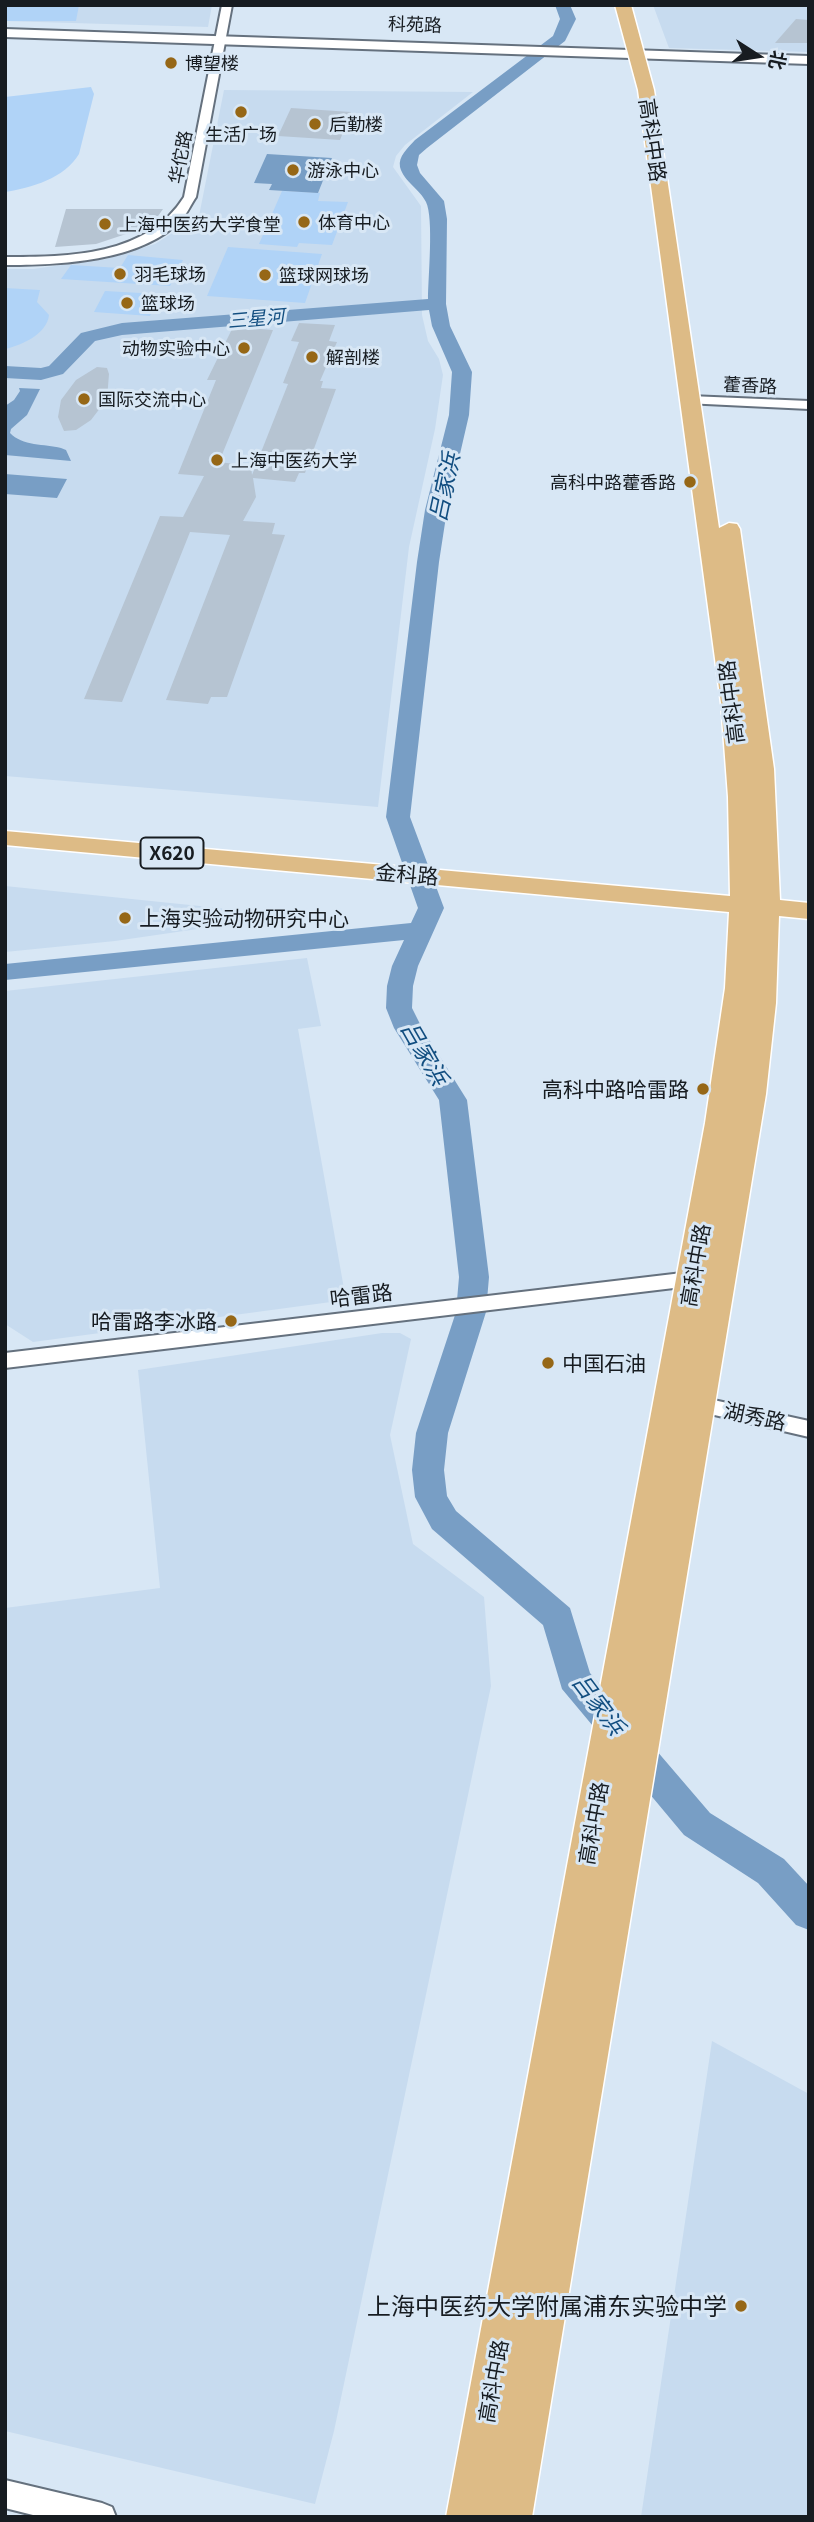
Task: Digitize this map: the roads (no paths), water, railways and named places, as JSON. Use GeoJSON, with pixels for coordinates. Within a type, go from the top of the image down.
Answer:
{"type":"FeatureCollection","features":[{"type":"Feature","properties":{"kind":"main road","name":"高科中路"},"geometry":{"type":"LineString","coordinates":[[624,5],[645,45]]}},
{"type":"Feature","properties":{"kind":"main road","name":"高科中路"},"geometry":{"type":"LineString","coordinates":[[468,2517],[627,1639],[755,1068],[766,956],[754,896],[762,769],[755,704],[699,400],[638,5]]}},
{"type":"Feature","properties":{"kind":"main road","name":"金科路"},"geometry":{"type":"LineString","coordinates":[[5,821],[442,869],[754,896],[809,891]]}},
{"type":"Feature","properties":{"kind":"main road","name":"金科路"},"geometry":{"type":"LineString","coordinates":[[5,838],[337,859]]}},
{"type":"Feature","properties":{"kind":"main road","name":"金科路"},"geometry":{"type":"LineString","coordinates":[[754,896],[809,911]]}},
{"type":"Feature","properties":{"kind":"main road","name":"高科中路"},"geometry":{"type":"LineString","coordinates":[[510,2517],[700,1405],[707,1278]]}},
{"type":"Feature","properties":{"kind":"street","name":"华佗路"},"geometry":{"type":"LineString","coordinates":[[5,259],[58,260],[116,249],[152,235],[181,214],[190,197],[218,37],[221,5]]}},
{"type":"Feature","properties":{"kind":"street","name":"华佗路"},"geometry":{"type":"LineString","coordinates":[[218,37],[227,5]]}},
{"type":"Feature","properties":{"kind":"street","name":"科苑路"},"geometry":{"type":"LineString","coordinates":[[5,31],[557,50],[645,45],[809,60]]}},
{"type":"Feature","properties":{"kind":"street","name":"藿香路"},"geometry":{"type":"LineString","coordinates":[[699,400],[809,405]]}},
{"type":"Feature","properties":{"kind":"street","name":"哈雷路"},"geometry":{"type":"LineString","coordinates":[[5,1361],[707,1278]]}},
{"type":"Feature","properties":{"kind":"street","name":"湖秀路"},"geometry":{"type":"LineString","coordinates":[[700,1405],[809,1429]]}},
{"type":"Feature","properties":{"kind":"street"},"geometry":{"type":"LineString","coordinates":[[5,2494],[102,2517]]}},
{"type":"Feature","properties":{"kind":"waterway","name":"吕家浜"},"geometry":{"type":"LineString","coordinates":[[437,304],[438,219],[435,201],[412,175],[408,165],[411,154],[560,38],[568,19],[562,5]]}},
{"type":"Feature","properties":{"kind":"waterway","name":"三星河"},"geometry":{"type":"LineString","coordinates":[[5,372],[41,374],[56,370],[88,337],[122,329],[437,304]]}},
{"type":"Feature","properties":{"kind":"waterway","name":"吕家浜"},"geometry":{"type":"LineString","coordinates":[[437,304],[441,326],[462,372],[459,415],[436,510],[428,562],[398,817],[431,908],[405,966],[400,986],[399,1008],[408,1028],[453,1100],[474,1277],[471,1312],[432,1433],[428,1470],[431,1497],[444,1520],[558,1618],[574,1679],[697,1824],[771,1871],[809,1913]]}},
{"type":"Feature","properties":{"kind":"waterway"},"geometry":{"type":"LineString","coordinates":[[5,972],[421,930]]}},
{"type":"Feature","properties":{"kind":"place","name":"博望楼"},"geometry":{"type":"Point","coordinates":[171,63]}},
{"type":"Feature","properties":{"kind":"place","name":"生活广场"},"geometry":{"type":"Point","coordinates":[241,112]}},
{"type":"Feature","properties":{"kind":"place","name":"后勤楼"},"geometry":{"type":"Point","coordinates":[315,124]}},
{"type":"Feature","properties":{"kind":"place","name":"游泳中心"},"geometry":{"type":"Point","coordinates":[293,170]}},
{"type":"Feature","properties":{"kind":"place","name":"体育中心"},"geometry":{"type":"Point","coordinates":[304,222]}},
{"type":"Feature","properties":{"kind":"place","name":"上海中医药大学食堂"},"geometry":{"type":"Point","coordinates":[105,224]}},
{"type":"Feature","properties":{"kind":"place","name":"羽毛球场"},"geometry":{"type":"Point","coordinates":[120,274]}},
{"type":"Feature","properties":{"kind":"place","name":"篮球网球场"},"geometry":{"type":"Point","coordinates":[265,275]}},
{"type":"Feature","properties":{"kind":"place","name":"篮球场"},"geometry":{"type":"Point","coordinates":[127,303]}},
{"type":"Feature","properties":{"kind":"place","name":"动物实验中心"},"geometry":{"type":"Point","coordinates":[244,348]}},
{"type":"Feature","properties":{"kind":"place","name":"解剖楼"},"geometry":{"type":"Point","coordinates":[312,357]}},
{"type":"Feature","properties":{"kind":"place","name":"国际交流中心"},"geometry":{"type":"Point","coordinates":[84,399]}},
{"type":"Feature","properties":{"kind":"place","name":"上海中医药大学"},"geometry":{"type":"Point","coordinates":[217,460]}},
{"type":"Feature","properties":{"kind":"place","name":"高科中路藿香路"},"geometry":{"type":"Point","coordinates":[690,482]}},
{"type":"Feature","properties":{"kind":"place","name":"上海实验动物研究中心"},"geometry":{"type":"Point","coordinates":[125,918]}},
{"type":"Feature","properties":{"kind":"place","name":"高科中路哈雷路"},"geometry":{"type":"Point","coordinates":[703,1089]}},
{"type":"Feature","properties":{"kind":"place","name":"哈雷路李冰路"},"geometry":{"type":"Point","coordinates":[231,1321]}},
{"type":"Feature","properties":{"kind":"place","name":"中国石油"},"geometry":{"type":"Point","coordinates":[548,1363]}},
{"type":"Feature","properties":{"kind":"place","name":"上海中医药大学附属浦东实验中学"},"geometry":{"type":"Point","coordinates":[741,2306]}}]}
